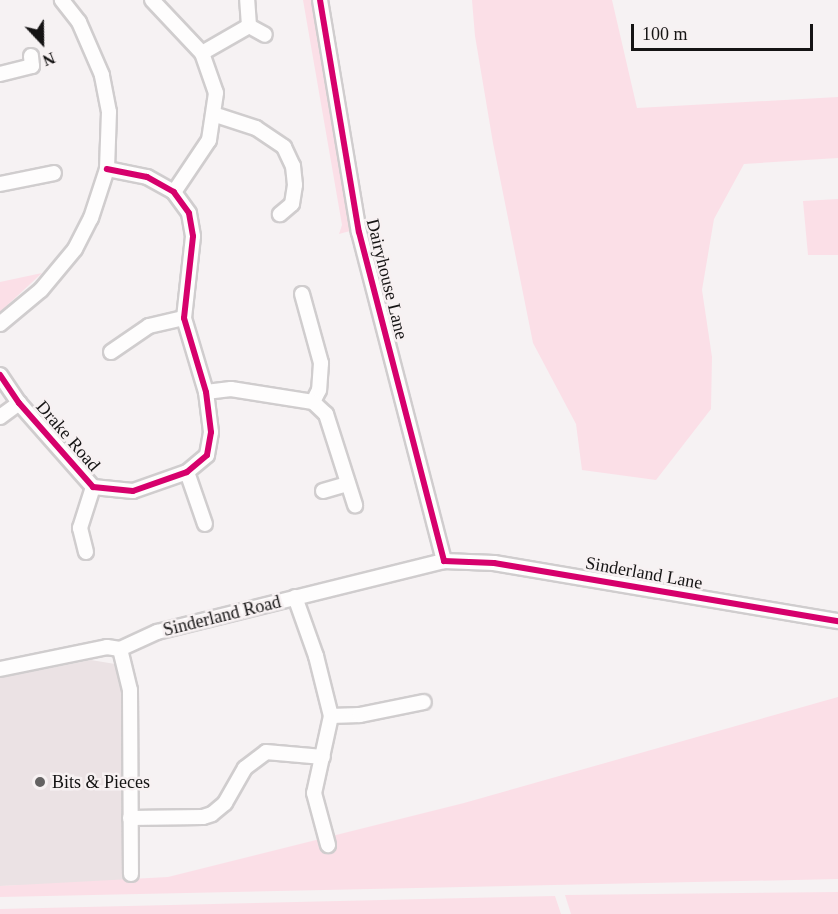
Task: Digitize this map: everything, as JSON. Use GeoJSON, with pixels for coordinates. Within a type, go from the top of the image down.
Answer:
{"type":"FeatureCollection","features":[{"type":"Feature","properties":{"kind":"street"},"geometry":{"type":"LineString","coordinates":[[0,324],[41,290],[75,249],[91,218],[106,169],[109,112],[102,75],[79,21],[62,0]]}},
{"type":"Feature","properties":{"kind":"street"},"geometry":{"type":"LineString","coordinates":[[152,0],[202,53],[216,93],[216,115],[209,141],[174,192]]}},
{"type":"Feature","properties":{"kind":"street"},"geometry":{"type":"LineString","coordinates":[[247,0],[249,26]]}},
{"type":"Feature","properties":{"kind":"street","name":"Dairyhouse Lane"},"geometry":{"type":"LineString","coordinates":[[320,0],[359,232],[444,561]]}},
{"type":"Feature","properties":{"kind":"street"},"geometry":{"type":"LineString","coordinates":[[202,53],[249,26]]}},
{"type":"Feature","properties":{"kind":"street"},"geometry":{"type":"LineString","coordinates":[[249,26],[265,35]]}},
{"type":"Feature","properties":{"kind":"street"},"geometry":{"type":"LineString","coordinates":[[0,74],[32,66],[31,56]]}},
{"type":"Feature","properties":{"kind":"street"},"geometry":{"type":"LineString","coordinates":[[216,115],[256,128],[284,147],[293,166],[295,185],[292,204],[280,214]]}},
{"type":"Feature","properties":{"kind":"street","name":"Drake Road"},"geometry":{"type":"LineString","coordinates":[[0,375],[19,403],[93,487],[133,491],[188,472],[207,455],[212,432],[206,392],[184,318],[194,236],[189,213],[174,192],[147,177],[106,169]]}},
{"type":"Feature","properties":{"kind":"street"},"geometry":{"type":"LineString","coordinates":[[0,184],[54,173]]}},
{"type":"Feature","properties":{"kind":"street"},"geometry":{"type":"LineString","coordinates":[[302,294],[321,363],[319,390],[313,402]]}},
{"type":"Feature","properties":{"kind":"street"},"geometry":{"type":"LineString","coordinates":[[111,352],[149,326],[184,318]]}},
{"type":"Feature","properties":{"kind":"street"},"geometry":{"type":"LineString","coordinates":[[206,392],[231,389],[313,402],[326,414],[355,505]]}},
{"type":"Feature","properties":{"kind":"street"},"geometry":{"type":"LineString","coordinates":[[0,417],[19,403]]}},
{"type":"Feature","properties":{"kind":"street"},"geometry":{"type":"LineString","coordinates":[[188,472],[205,525]]}},
{"type":"Feature","properties":{"kind":"street"},"geometry":{"type":"LineString","coordinates":[[323,490],[348,484]]}},
{"type":"Feature","properties":{"kind":"street"},"geometry":{"type":"LineString","coordinates":[[86,552],[80,528],[93,487]]}},
{"type":"Feature","properties":{"kind":"street","name":"Sinderland Road"},"geometry":{"type":"LineString","coordinates":[[0,669],[107,647],[120,648],[157,633],[444,561]]}},
{"type":"Feature","properties":{"kind":"street","name":"Sinderland Lane"},"geometry":{"type":"LineString","coordinates":[[444,561],[494,563],[838,621]]}},
{"type":"Feature","properties":{"kind":"street"},"geometry":{"type":"LineString","coordinates":[[295,597],[316,656],[331,716],[323,757],[316,775],[316,808],[328,845]]}},
{"type":"Feature","properties":{"kind":"street"},"geometry":{"type":"LineString","coordinates":[[120,648],[130,690],[131,874]]}},
{"type":"Feature","properties":{"kind":"street"},"geometry":{"type":"LineString","coordinates":[[331,716],[360,715],[424,702]]}},
{"type":"Feature","properties":{"kind":"street"},"geometry":{"type":"LineString","coordinates":[[130,818],[203,817],[212,814],[225,803],[245,768],[266,752],[323,757]]}},
{"type":"Feature","properties":{"kind":"shaded area"},"geometry":{"type":"Polygon","coordinates":[[[303,0],[311,0],[350,231],[339,234],[342,225],[303,0]]]}},
{"type":"Feature","properties":{"kind":"shaded area"},"geometry":{"type":"Polygon","coordinates":[[[472,0],[612,0],[637,108],[838,97],[838,158],[744,164],[714,219],[702,290],[712,357],[711,409],[656,480],[582,470],[576,424],[533,343],[493,143],[475,36],[472,0]]]}},
{"type":"Feature","properties":{"kind":"shaded area"},"geometry":{"type":"Polygon","coordinates":[[[838,199],[838,255],[808,255],[803,201],[838,199]]]}},
{"type":"Feature","properties":{"kind":"shaded area"},"geometry":{"type":"Polygon","coordinates":[[[42,273],[0,312],[0,282],[42,273]]]}},
{"type":"Feature","properties":{"kind":"shaded area"},"geometry":{"type":"Polygon","coordinates":[[[91,660],[121,665],[128,882],[0,886],[0,678],[91,660]]]}},
{"type":"Feature","properties":{"kind":"shaded area"},"geometry":{"type":"Polygon","coordinates":[[[838,697],[838,879],[0,897],[0,886],[168,877],[464,803],[838,697]]]}},
{"type":"Feature","properties":{"kind":"shaded area"},"geometry":{"type":"Polygon","coordinates":[[[838,892],[838,914],[571,914],[565,895],[838,892]]]}},
{"type":"Feature","properties":{"kind":"shaded area"},"geometry":{"type":"Polygon","coordinates":[[[555,896],[561,914],[0,914],[0,909],[555,896]]]}},
{"type":"Feature","properties":{"kind":"cycle path"},"geometry":{"type":"LineString","coordinates":[[320,0],[359,232],[444,561],[494,563],[838,621]]}},
{"type":"Feature","properties":{"kind":"cycle path"},"geometry":{"type":"LineString","coordinates":[[0,375],[19,403],[93,487],[133,491],[187,472],[207,455],[211,432],[206,392],[184,318],[193,236],[189,213],[174,192],[147,177],[107,169]]}},
{"type":"Feature","properties":{"kind":"place","name":"Bits & Pieces"},"geometry":{"type":"Point","coordinates":[40,782]}}]}
